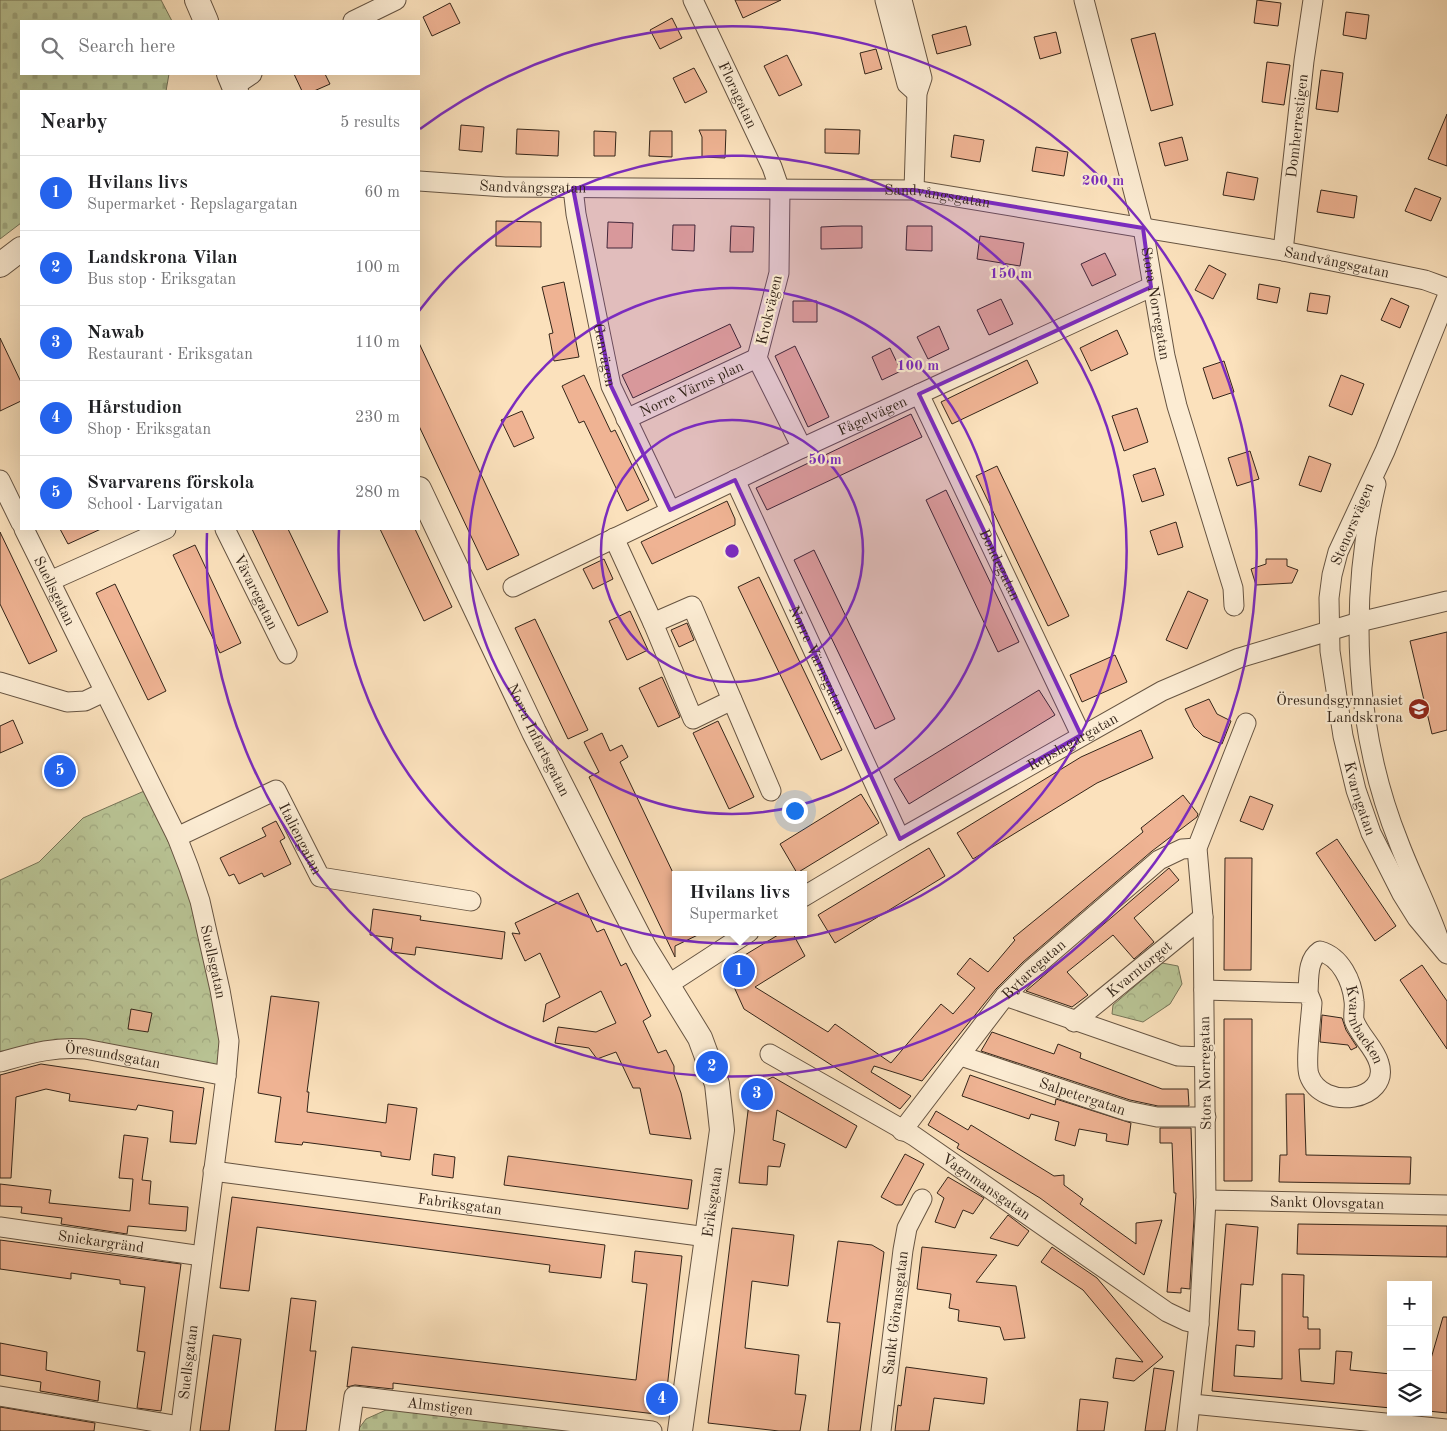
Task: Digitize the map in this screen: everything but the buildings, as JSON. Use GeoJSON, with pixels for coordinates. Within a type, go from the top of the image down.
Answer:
{"type":"FeatureCollection","features":[{"type":"Feature","properties":{"kind":"street"},"geometry":{"type":"LineString","coordinates":[[197,0],[206,20]]}},
{"type":"Feature","properties":{"kind":"street","name":"Floragatan"},"geometry":{"type":"LineString","coordinates":[[693,0],[772,167],[780,190]]}},
{"type":"Feature","properties":{"kind":"street"},"geometry":{"type":"LineString","coordinates":[[884,0],[907,84],[917,93]]}},
{"type":"Feature","properties":{"kind":"street"},"geometry":{"type":"LineString","coordinates":[[902,0],[922,78],[917,93],[914,190]]}},
{"type":"Feature","properties":{"kind":"street","name":"Stora Norregatan"},"geometry":{"type":"LineString","coordinates":[[1084,0],[1143,228],[1151,287],[1177,406],[1233,588],[1234,606]]}},
{"type":"Feature","properties":{"kind":"street","name":"Domherrestigen"},"geometry":{"type":"LineString","coordinates":[[1283,251],[1304,61],[1313,0]]}},
{"type":"Feature","properties":{"kind":"street"},"geometry":{"type":"LineString","coordinates":[[355,20],[384,2]]}},
{"type":"Feature","properties":{"kind":"street","name":"Sandvångsgatan"},"geometry":{"type":"LineString","coordinates":[[420,181],[505,187],[914,190],[1283,251],[1425,280],[1447,288]]}},
{"type":"Feature","properties":{"kind":"street","name":"Genvägen"},"geometry":{"type":"LineString","coordinates":[[573,188],[576,214],[611,386],[670,510]]}},
{"type":"Feature","properties":{"kind":"street","name":"Krokvägen"},"geometry":{"type":"LineString","coordinates":[[780,190],[779,273],[757,358],[802,448]]}},
{"type":"Feature","properties":{"kind":"street"},"geometry":{"type":"LineString","coordinates":[[0,265],[20,250]]}},
{"type":"Feature","properties":{"kind":"street","name":"Fågelvägen"},"geometry":{"type":"LineString","coordinates":[[513,587],[670,510],[1151,287]]}},
{"type":"Feature","properties":{"kind":"street","name":"Stenorsvägen"},"geometry":{"type":"LineString","coordinates":[[1329,630],[1332,575],[1338,552],[1385,451],[1447,296]]}},
{"type":"Feature","properties":{"kind":"street","name":"Norre Värns plan"},"geometry":{"type":"LineString","coordinates":[[626,419],[757,358]]}},
{"type":"Feature","properties":{"kind":"street","name":"Bondegatan"},"geometry":{"type":"LineString","coordinates":[[919,394],[1081,735]]}},
{"type":"Feature","properties":{"kind":"street","name":"Stenorsvägen"},"geometry":{"type":"LineString","coordinates":[[1359,622],[1364,552],[1374,494],[1385,451]]}},
{"type":"Feature","properties":{"kind":"street"},"geometry":{"type":"LineString","coordinates":[[0,480],[20,521]]}},
{"type":"Feature","properties":{"kind":"street","name":"Norre Värnsgatan"},"geometry":{"type":"LineString","coordinates":[[735,480],[900,839]]}},
{"type":"Feature","properties":{"kind":"street","name":"Norra Infartsgatan"},"geometry":{"type":"LineString","coordinates":[[420,491],[534,732],[588,839],[644,947],[669,984]]}},
{"type":"Feature","properties":{"kind":"street","name":"Suellsgatan"},"geometry":{"type":"LineString","coordinates":[[24,530],[177,837],[200,901],[220,990],[229,1041],[180,1428]]}},
{"type":"Feature","properties":{"kind":"street"},"geometry":{"type":"LineString","coordinates":[[50,582],[164,530]]}},
{"type":"Feature","properties":{"kind":"street","name":"Vävaregatan"},"geometry":{"type":"LineString","coordinates":[[225,530],[287,654]]}},
{"type":"Feature","properties":{"kind":"street"},"geometry":{"type":"LineString","coordinates":[[614,538],[653,623],[693,719],[732,700]]}},
{"type":"Feature","properties":{"kind":"street","name":"Repslagargatan"},"geometry":{"type":"LineString","coordinates":[[807,896],[900,839],[1081,735],[1162,691],[1239,658],[1329,630],[1447,601]]}},
{"type":"Feature","properties":{"kind":"street"},"geometry":{"type":"LineString","coordinates":[[653,623],[692,606],[771,791]]}},
{"type":"Feature","properties":{"kind":"street","name":"Kvarngatan"},"geometry":{"type":"LineString","coordinates":[[1359,622],[1364,705],[1380,786],[1398,842],[1444,950]]}},
{"type":"Feature","properties":{"kind":"street","name":"Kvarngatan"},"geometry":{"type":"LineString","coordinates":[[1329,630],[1330,651],[1343,736],[1356,790],[1371,833],[1402,894],[1417,918],[1444,950]]}},
{"type":"Feature","properties":{"kind":"street"},"geometry":{"type":"LineString","coordinates":[[0,682],[67,702],[85,702],[104,692]]}},
{"type":"Feature","properties":{"kind":"street","name":"Stora Norregatan"},"geometry":{"type":"LineString","coordinates":[[1187,1431],[1192,1404],[1199,1324],[1206,1200],[1203,917],[1197,848],[1246,724]]}},
{"type":"Feature","properties":{"kind":"street","name":"Italiengatan"},"geometry":{"type":"LineString","coordinates":[[177,837],[276,790],[320,877],[471,900]]}},
{"type":"Feature","properties":{"kind":"street","name":"Bytaregatan"},"geometry":{"type":"LineString","coordinates":[[902,1130],[961,1056],[1005,996],[1031,970],[1159,860],[1182,849],[1197,848]]}},
{"type":"Feature","properties":{"kind":"street","name":"Kvarntorget"},"geometry":{"type":"LineString","coordinates":[[1074,1022],[1203,917]]}},
{"type":"Feature","properties":{"kind":"street"},"geometry":{"type":"LineString","coordinates":[[669,984],[743,936]]}},
{"type":"Feature","properties":{"kind":"street","name":"Kvarnbacken"},"geometry":{"type":"LineString","coordinates":[[1320,951],[1331,954],[1352,984],[1354,1020],[1380,1064],[1379,1076],[1372,1089],[1361,1097],[1344,1098],[1326,1094],[1314,1086],[1308,1073],[1312,1003],[1308,993],[1310,965],[1313,956],[1320,951]]}},
{"type":"Feature","properties":{"kind":"street","name":"Eriksgatan"},"geometry":{"type":"LineString","coordinates":[[669,984],[700,1038],[717,1084],[722,1130],[680,1431]]}},
{"type":"Feature","properties":{"kind":"street"},"geometry":{"type":"LineString","coordinates":[[1204,990],[1308,993]]}},
{"type":"Feature","properties":{"kind":"street"},"geometry":{"type":"LineString","coordinates":[[1005,996],[1074,1022],[1178,1056],[1205,1057]]}},
{"type":"Feature","properties":{"kind":"street","name":"Öresundsgatan"},"geometry":{"type":"LineString","coordinates":[[0,1062],[42,1050],[63,1047],[85,1049],[226,1076]]}},
{"type":"Feature","properties":{"kind":"street","name":"Vagnmansgatan"},"geometry":{"type":"LineString","coordinates":[[770,1054],[914,1136],[1167,1312],[1186,1321],[1199,1324]]}},
{"type":"Feature","properties":{"kind":"street","name":"Salpetergatan"},"geometry":{"type":"LineString","coordinates":[[961,1056],[1127,1112],[1157,1117],[1206,1117]]}},
{"type":"Feature","properties":{"kind":"street","name":"Fabriksgatan"},"geometry":{"type":"LineString","coordinates":[[213,1171],[707,1237]]}},
{"type":"Feature","properties":{"kind":"street","name":"Sankt Göransgatan"},"geometry":{"type":"LineString","coordinates":[[881,1431],[903,1250],[907,1228],[922,1199]]}},
{"type":"Feature","properties":{"kind":"street","name":"Sankt Olovsgatan"},"geometry":{"type":"LineString","coordinates":[[1206,1200],[1447,1206]]}},
{"type":"Feature","properties":{"kind":"street","name":"Snickargränd"},"geometry":{"type":"LineString","coordinates":[[0,1227],[202,1256]]}},
{"type":"Feature","properties":{"kind":"street"},"geometry":{"type":"LineString","coordinates":[[0,1396],[180,1428]]}},
{"type":"Feature","properties":{"kind":"street","name":"Almstigen"},"geometry":{"type":"LineString","coordinates":[[349,1431],[354,1396],[652,1431]]}},
{"type":"Feature","properties":{"kind":"street"},"geometry":{"type":"LineString","coordinates":[[1192,1404],[1447,1428]]}},
{"type":"Feature","properties":{"kind":"highlighted area"},"geometry":{"type":"Polygon","coordinates":[[[573,188],[914,190],[1143,228],[1151,287],[919,394],[1081,735],[900,839],[735,480],[670,510],[611,386],[573,188]]]}},
{"type":"Feature","properties":{"kind":"green space"},"geometry":{"type":"Polygon","coordinates":[[[0,0],[161,0],[171,20],[20,20],[20,75],[169,75],[166,90],[20,90],[20,224],[0,239],[0,0]]]}},
{"type":"Feature","properties":{"kind":"green space"},"geometry":{"type":"Polygon","coordinates":[[[151,788],[189,868],[226,1076],[85,1049],[0,1062],[0,880],[39,862],[83,818],[151,788]]]}},
{"type":"Feature","properties":{"kind":"green space"},"geometry":{"type":"Polygon","coordinates":[[[1162,963],[1178,966],[1182,984],[1170,1004],[1143,1022],[1112,1014],[1113,1005],[1162,963]]]}},
{"type":"Feature","properties":{"kind":"green space"},"geometry":{"type":"Polygon","coordinates":[[[386,1410],[402,1410],[583,1431],[357,1431],[366,1419],[386,1410]]]}},
{"type":"Feature","properties":{"kind":"place","name":"Öresundsgymnasiet Landskrona"},"geometry":{"type":"Point","coordinates":[1419,709]}},
{"type":"Feature","properties":{"kind":"place","name":"Svarvarens förskola"},"geometry":{"type":"Point","coordinates":[60,771]}},
{"type":"Feature","properties":{"kind":"place","name":"Hvilans livs"},"geometry":{"type":"Point","coordinates":[739,971]}},
{"type":"Feature","properties":{"kind":"place","name":"Landskrona Vilan"},"geometry":{"type":"Point","coordinates":[712,1067]}},
{"type":"Feature","properties":{"kind":"place","name":"Nawab"},"geometry":{"type":"Point","coordinates":[757,1094]}},
{"type":"Feature","properties":{"kind":"place","name":"Hårstudion"},"geometry":{"type":"Point","coordinates":[662,1399]}}]}
